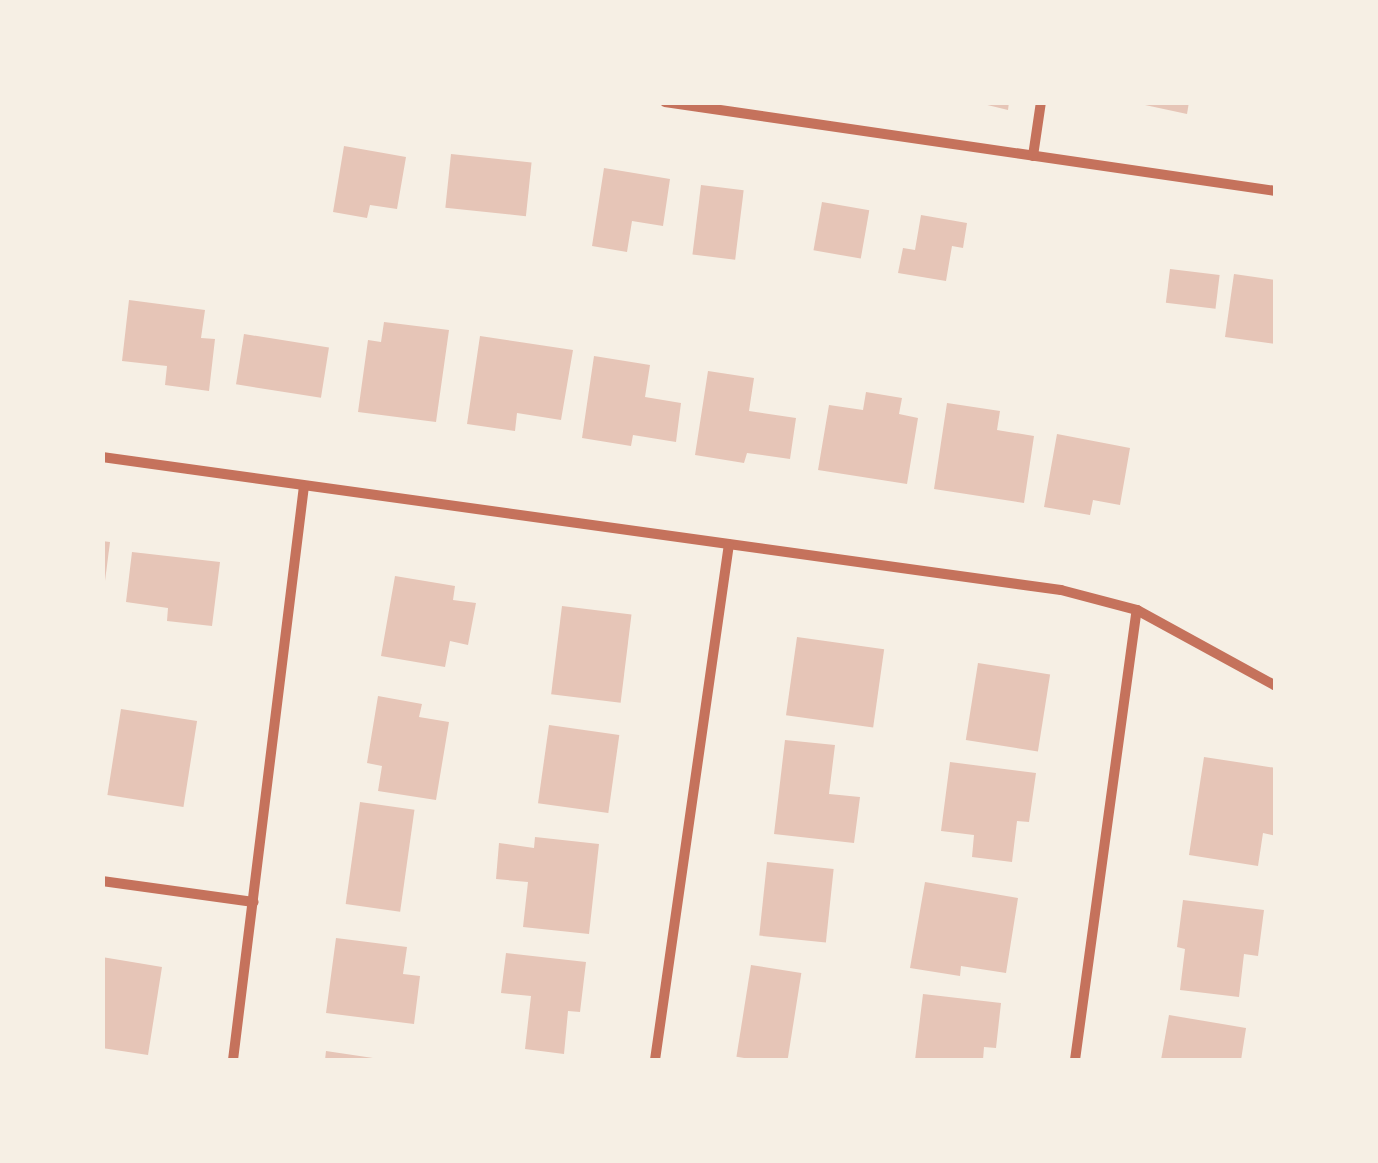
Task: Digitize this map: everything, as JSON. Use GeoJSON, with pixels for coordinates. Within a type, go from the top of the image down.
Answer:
{"type":"FeatureCollection","features":[{"type":"Feature","properties":{"kind":"street"},"geometry":{"type":"LineString","coordinates":[[666,102],[1276,191]]}},
{"type":"Feature","properties":{"kind":"street"},"geometry":{"type":"LineString","coordinates":[[1033,156],[1041,102]]}},
{"type":"Feature","properties":{"kind":"street"},"geometry":{"type":"LineString","coordinates":[[102,458],[1062,590],[1137,610],[1276,686]]}},
{"type":"Feature","properties":{"kind":"street"},"geometry":{"type":"LineString","coordinates":[[233,1060],[304,486]]}},
{"type":"Feature","properties":{"kind":"street"},"geometry":{"type":"LineString","coordinates":[[655,1060],[729,544]]}},
{"type":"Feature","properties":{"kind":"street"},"geometry":{"type":"LineString","coordinates":[[1075,1060],[1137,610]]}},
{"type":"Feature","properties":{"kind":"street"},"geometry":{"type":"LineString","coordinates":[[102,881],[254,902]]}},
{"type":"Feature","properties":{"kind":"building"},"geometry":{"type":"Polygon","coordinates":[[[975,102],[1009,102],[1008,110],[975,102]]]}},
{"type":"Feature","properties":{"kind":"building"},"geometry":{"type":"Polygon","coordinates":[[[1131,102],[1189,102],[1187,114],[1131,102]]]}},
{"type":"Feature","properties":{"kind":"building"},"geometry":{"type":"Polygon","coordinates":[[[344,146],[406,157],[397,209],[370,205],[367,218],[333,212],[344,146]]]}},
{"type":"Feature","properties":{"kind":"building"},"geometry":{"type":"Polygon","coordinates":[[[451,154],[532,162],[526,216],[445,208],[451,154]]]}},
{"type":"Feature","properties":{"kind":"building"},"geometry":{"type":"Polygon","coordinates":[[[604,168],[670,179],[663,226],[632,221],[627,252],[592,246],[604,168]]]}},
{"type":"Feature","properties":{"kind":"building"},"geometry":{"type":"Polygon","coordinates":[[[701,185],[744,190],[735,260],[692,254],[701,185]]]}},
{"type":"Feature","properties":{"kind":"building"},"geometry":{"type":"Polygon","coordinates":[[[822,202],[869,210],[861,259],[813,250],[822,202]]]}},
{"type":"Feature","properties":{"kind":"building"},"geometry":{"type":"Polygon","coordinates":[[[921,215],[967,223],[963,248],[952,246],[946,281],[898,273],[903,248],[915,250],[921,215]]]}},
{"type":"Feature","properties":{"kind":"building"},"geometry":{"type":"Polygon","coordinates":[[[1170,269],[1220,275],[1215,309],[1166,303],[1170,269]]]}},
{"type":"Feature","properties":{"kind":"building"},"geometry":{"type":"Polygon","coordinates":[[[1234,274],[1276,280],[1276,344],[1225,337],[1234,274]]]}},
{"type":"Feature","properties":{"kind":"building"},"geometry":{"type":"Polygon","coordinates":[[[129,300],[205,310],[201,338],[215,339],[209,391],[165,385],[167,366],[122,361],[129,300]]]}},
{"type":"Feature","properties":{"kind":"building"},"geometry":{"type":"Polygon","coordinates":[[[384,322],[449,330],[436,422],[358,412],[368,340],[381,342],[384,322]]]}},
{"type":"Feature","properties":{"kind":"building"},"geometry":{"type":"Polygon","coordinates":[[[244,334],[329,347],[321,398],[236,384],[244,334]]]}},
{"type":"Feature","properties":{"kind":"building"},"geometry":{"type":"Polygon","coordinates":[[[480,336],[573,350],[561,420],[517,413],[515,431],[467,424],[480,336]]]}},
{"type":"Feature","properties":{"kind":"building"},"geometry":{"type":"Polygon","coordinates":[[[594,356],[650,365],[645,397],[681,403],[676,442],[633,435],[631,446],[582,438],[594,356]]]}},
{"type":"Feature","properties":{"kind":"building"},"geometry":{"type":"Polygon","coordinates":[[[708,371],[754,378],[749,411],[796,418],[790,459],[747,453],[744,463],[695,455],[708,371]]]}},
{"type":"Feature","properties":{"kind":"building"},"geometry":{"type":"Polygon","coordinates":[[[866,392],[902,398],[899,414],[918,418],[907,484],[818,470],[829,405],[863,410],[866,392]]]}},
{"type":"Feature","properties":{"kind":"building"},"geometry":{"type":"Polygon","coordinates":[[[947,403],[1000,411],[997,430],[1034,436],[1024,503],[934,489],[947,403]]]}},
{"type":"Feature","properties":{"kind":"building"},"geometry":{"type":"Polygon","coordinates":[[[1057,434],[1130,448],[1120,505],[1093,500],[1090,515],[1044,507],[1057,434]]]}},
{"type":"Feature","properties":{"kind":"building"},"geometry":{"type":"Polygon","coordinates":[[[102,541],[110,542],[105,581],[102,581],[102,541]]]}},
{"type":"Feature","properties":{"kind":"building"},"geometry":{"type":"Polygon","coordinates":[[[132,552],[220,562],[212,626],[167,621],[168,608],[126,602],[132,552]]]}},
{"type":"Feature","properties":{"kind":"building"},"geometry":{"type":"Polygon","coordinates":[[[395,576],[455,586],[453,600],[476,603],[468,645],[450,641],[445,667],[381,656],[395,576]]]}},
{"type":"Feature","properties":{"kind":"building"},"geometry":{"type":"Polygon","coordinates":[[[562,606],[631,615],[621,703],[551,694],[562,606]]]}},
{"type":"Feature","properties":{"kind":"building"},"geometry":{"type":"Polygon","coordinates":[[[797,637],[884,649],[873,727],[786,715],[797,637]]]}},
{"type":"Feature","properties":{"kind":"building"},"geometry":{"type":"Polygon","coordinates":[[[978,663],[1050,674],[1038,751],[966,740],[978,663]]]}},
{"type":"Feature","properties":{"kind":"building"},"geometry":{"type":"Polygon","coordinates":[[[378,696],[422,704],[419,717],[449,722],[436,800],[378,791],[382,766],[367,763],[378,696]]]}},
{"type":"Feature","properties":{"kind":"building"},"geometry":{"type":"Polygon","coordinates":[[[121,709],[197,721],[183,807],[107,795],[121,709]]]}},
{"type":"Feature","properties":{"kind":"building"},"geometry":{"type":"Polygon","coordinates":[[[549,725],[619,735],[608,813],[538,803],[549,725]]]}},
{"type":"Feature","properties":{"kind":"building"},"geometry":{"type":"Polygon","coordinates":[[[785,740],[835,745],[829,794],[860,797],[854,843],[774,834],[785,740]]]}},
{"type":"Feature","properties":{"kind":"building"},"geometry":{"type":"Polygon","coordinates":[[[1204,757],[1276,768],[1276,836],[1263,833],[1258,866],[1189,855],[1204,757]]]}},
{"type":"Feature","properties":{"kind":"building"},"geometry":{"type":"Polygon","coordinates":[[[950,762],[1036,773],[1029,822],[1017,821],[1012,862],[972,857],[974,835],[941,831],[950,762]]]}},
{"type":"Feature","properties":{"kind":"building"},"geometry":{"type":"Polygon","coordinates":[[[360,802],[414,810],[400,912],[346,904],[360,802]]]}},
{"type":"Feature","properties":{"kind":"building"},"geometry":{"type":"Polygon","coordinates":[[[535,837],[599,844],[589,934],[523,927],[528,882],[496,879],[499,843],[534,848],[535,837]]]}},
{"type":"Feature","properties":{"kind":"building"},"geometry":{"type":"Polygon","coordinates":[[[767,862],[834,869],[826,943],[759,936],[767,862]]]}},
{"type":"Feature","properties":{"kind":"building"},"geometry":{"type":"Polygon","coordinates":[[[925,882],[1018,898],[1006,973],[961,966],[960,976],[910,968],[925,882]]]}},
{"type":"Feature","properties":{"kind":"building"},"geometry":{"type":"Polygon","coordinates":[[[1183,900],[1264,910],[1258,956],[1244,954],[1239,997],[1180,990],[1185,949],[1177,947],[1183,900]]]}},
{"type":"Feature","properties":{"kind":"building"},"geometry":{"type":"Polygon","coordinates":[[[336,938],[407,947],[403,974],[420,976],[414,1024],[326,1013],[336,938]]]}},
{"type":"Feature","properties":{"kind":"building"},"geometry":{"type":"Polygon","coordinates":[[[506,953],[586,962],[580,1012],[568,1011],[564,1054],[525,1049],[531,996],[501,993],[506,953]]]}},
{"type":"Feature","properties":{"kind":"building"},"geometry":{"type":"Polygon","coordinates":[[[102,957],[162,967],[148,1055],[102,1048],[102,957]]]}},
{"type":"Feature","properties":{"kind":"building"},"geometry":{"type":"Polygon","coordinates":[[[751,965],[801,973],[788,1060],[736,1057],[751,965]]]}},
{"type":"Feature","properties":{"kind":"building"},"geometry":{"type":"Polygon","coordinates":[[[923,994],[1001,1003],[996,1048],[984,1047],[983,1060],[915,1060],[923,994]]]}},
{"type":"Feature","properties":{"kind":"building"},"geometry":{"type":"Polygon","coordinates":[[[1169,1015],[1246,1028],[1241,1060],[1161,1060],[1169,1015]]]}},
{"type":"Feature","properties":{"kind":"building"},"geometry":{"type":"Polygon","coordinates":[[[326,1051],[373,1058],[373,1060],[325,1060],[326,1051]]]}}]}
